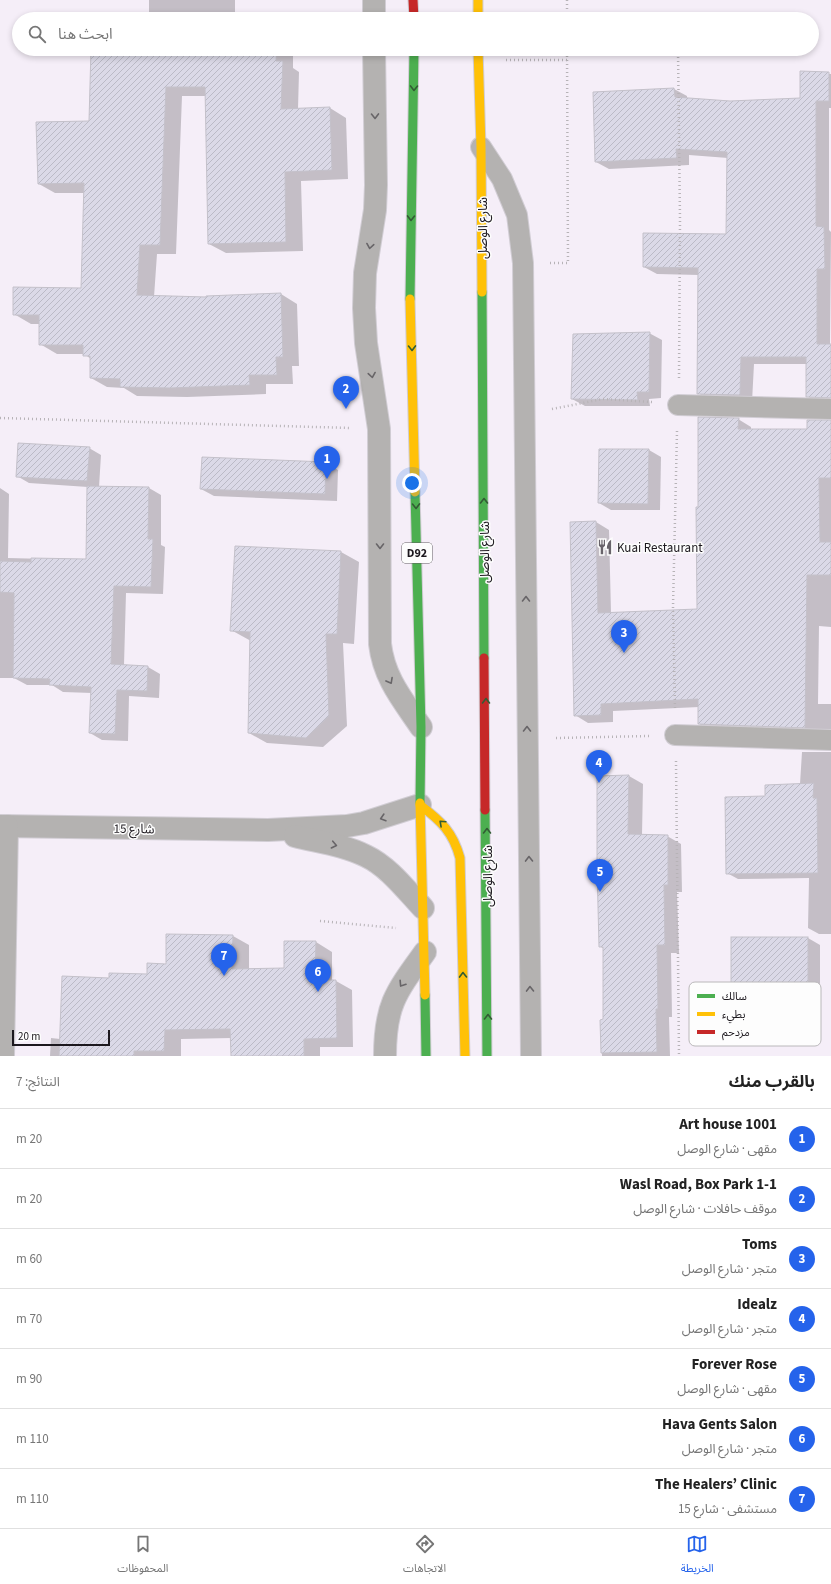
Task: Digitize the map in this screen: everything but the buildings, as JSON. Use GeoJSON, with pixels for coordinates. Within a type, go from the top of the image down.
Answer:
{"type":"FeatureCollection","features":[{"type":"Feature","properties":{"kind":"main road"},"geometry":{"type":"LineString","coordinates":[[414,0],[414,12]]}},
{"type":"Feature","properties":{"kind":"main road"},"geometry":{"type":"LineString","coordinates":[[478,0],[478,12]]}},
{"type":"Feature","properties":{"kind":"main road","name":"D92"},"geometry":{"type":"LineString","coordinates":[[414,56],[410,288],[421,727],[420,805],[425,952],[426,1056]]}},
{"type":"Feature","properties":{"kind":"main road","name":"شارع الوصل"},"geometry":{"type":"LineString","coordinates":[[478,56],[481,147],[488,1056]]}},
{"type":"Feature","properties":{"kind":"main road"},"geometry":{"type":"LineString","coordinates":[[420,805],[450,830],[457,843],[460,858],[465,1056]]}},
{"type":"Feature","properties":{"kind":"street"},"geometry":{"type":"LineString","coordinates":[[374,0],[374,12]]}},
{"type":"Feature","properties":{"kind":"street"},"geometry":{"type":"LineString","coordinates":[[374,56],[376,185],[365,273],[364,308],[366,343],[379,429],[380,644],[386,673],[421,727]]}},
{"type":"Feature","properties":{"kind":"street","name":"شارع 15"},"geometry":{"type":"LineString","coordinates":[[4,826],[268,830],[347,826],[364,823],[420,805]]}},
{"type":"Feature","properties":{"kind":"street"},"geometry":{"type":"LineString","coordinates":[[3,1056],[4,826]]}},
{"type":"Feature","properties":{"kind":"street","name":"شارع 15"},"geometry":{"type":"LineString","coordinates":[[268,830],[350,848],[368,856],[384,867],[423,908]]}},
{"type":"Feature","properties":{"kind":"street"},"geometry":{"type":"LineString","coordinates":[[385,1056],[387,1021],[392,1003],[401,986],[425,952]]}},
{"type":"Feature","properties":{"kind":"lane"},"geometry":{"type":"LineString","coordinates":[[481,147],[502,179],[517,215],[523,264],[531,1056]]}},
{"type":"Feature","properties":{"kind":"lane"},"geometry":{"type":"LineString","coordinates":[[678,406],[831,409]]}},
{"type":"Feature","properties":{"kind":"lane"},"geometry":{"type":"LineString","coordinates":[[675,735],[831,740]]}},
{"type":"Feature","properties":{"kind":"path"},"geometry":{"type":"LineString","coordinates":[[567,0],[567,12]]}},
{"type":"Feature","properties":{"kind":"path"},"geometry":{"type":"LineString","coordinates":[[523,264],[568,263],[567,56]]}},
{"type":"Feature","properties":{"kind":"path"},"geometry":{"type":"LineString","coordinates":[[678,56],[680,220],[678,406],[673,607],[679,1056]]}},
{"type":"Feature","properties":{"kind":"path"},"geometry":{"type":"LineString","coordinates":[[478,60],[567,60]]}},
{"type":"Feature","properties":{"kind":"path"},"geometry":{"type":"LineString","coordinates":[[524,415],[603,399],[641,400],[678,406]]}},
{"type":"Feature","properties":{"kind":"path"},"geometry":{"type":"LineString","coordinates":[[0,418],[379,429]]}},
{"type":"Feature","properties":{"kind":"path"},"geometry":{"type":"LineString","coordinates":[[527,738],[675,735]]}},
{"type":"Feature","properties":{"kind":"path"},"geometry":{"type":"LineString","coordinates":[[320,921],[424,930]]}},
{"type":"Feature","properties":{"kind":"traffic: fast"},"geometry":{"type":"LineString","coordinates":[[410,299],[414,56]]}},
{"type":"Feature","properties":{"kind":"traffic: fast"},"geometry":{"type":"LineString","coordinates":[[482,292],[484,658]]}},
{"type":"Feature","properties":{"kind":"traffic: fast"},"geometry":{"type":"LineString","coordinates":[[415,492],[421,727],[420,803]]}},
{"type":"Feature","properties":{"kind":"traffic: fast"},"geometry":{"type":"LineString","coordinates":[[485,810],[487,1056]]}},
{"type":"Feature","properties":{"kind":"traffic: fast"},"geometry":{"type":"LineString","coordinates":[[425,995],[426,1056]]}},
{"type":"Feature","properties":{"kind":"traffic: slow"},"geometry":{"type":"LineString","coordinates":[[478,0],[478,12]]}},
{"type":"Feature","properties":{"kind":"traffic: slow"},"geometry":{"type":"LineString","coordinates":[[478,56],[481,147],[482,292]]}},
{"type":"Feature","properties":{"kind":"traffic: slow"},"geometry":{"type":"LineString","coordinates":[[410,299],[415,492]]}},
{"type":"Feature","properties":{"kind":"traffic: slow"},"geometry":{"type":"LineString","coordinates":[[420,803],[425,995]]}},
{"type":"Feature","properties":{"kind":"traffic: slow"},"geometry":{"type":"LineString","coordinates":[[420,805],[434,816],[450,834],[460,858],[465,1056]]}},
{"type":"Feature","properties":{"kind":"traffic: jam"},"geometry":{"type":"LineString","coordinates":[[413,0],[414,12]]}},
{"type":"Feature","properties":{"kind":"traffic: jam"},"geometry":{"type":"LineString","coordinates":[[484,658],[485,810]]}},
{"type":"Feature","properties":{"kind":"place","name":"Wasl Road, Box Park 1-1"},"geometry":{"type":"Point","coordinates":[346,409]}},
{"type":"Feature","properties":{"kind":"place","name":"Art house 1001"},"geometry":{"type":"Point","coordinates":[327,479]}},
{"type":"Feature","properties":{"kind":"place","name":"Kuai Restaurant"},"geometry":{"type":"Point","coordinates":[605,547]}},
{"type":"Feature","properties":{"kind":"place","name":"Toms"},"geometry":{"type":"Point","coordinates":[624,653]}},
{"type":"Feature","properties":{"kind":"place","name":"Idealz"},"geometry":{"type":"Point","coordinates":[599,783]}},
{"type":"Feature","properties":{"kind":"place","name":"Forever Rose"},"geometry":{"type":"Point","coordinates":[600,892]}},
{"type":"Feature","properties":{"kind":"place","name":"The Healers’ Clinic"},"geometry":{"type":"Point","coordinates":[224,976]}},
{"type":"Feature","properties":{"kind":"place","name":"Hava Gents Salon"},"geometry":{"type":"Point","coordinates":[318,992]}}]}
